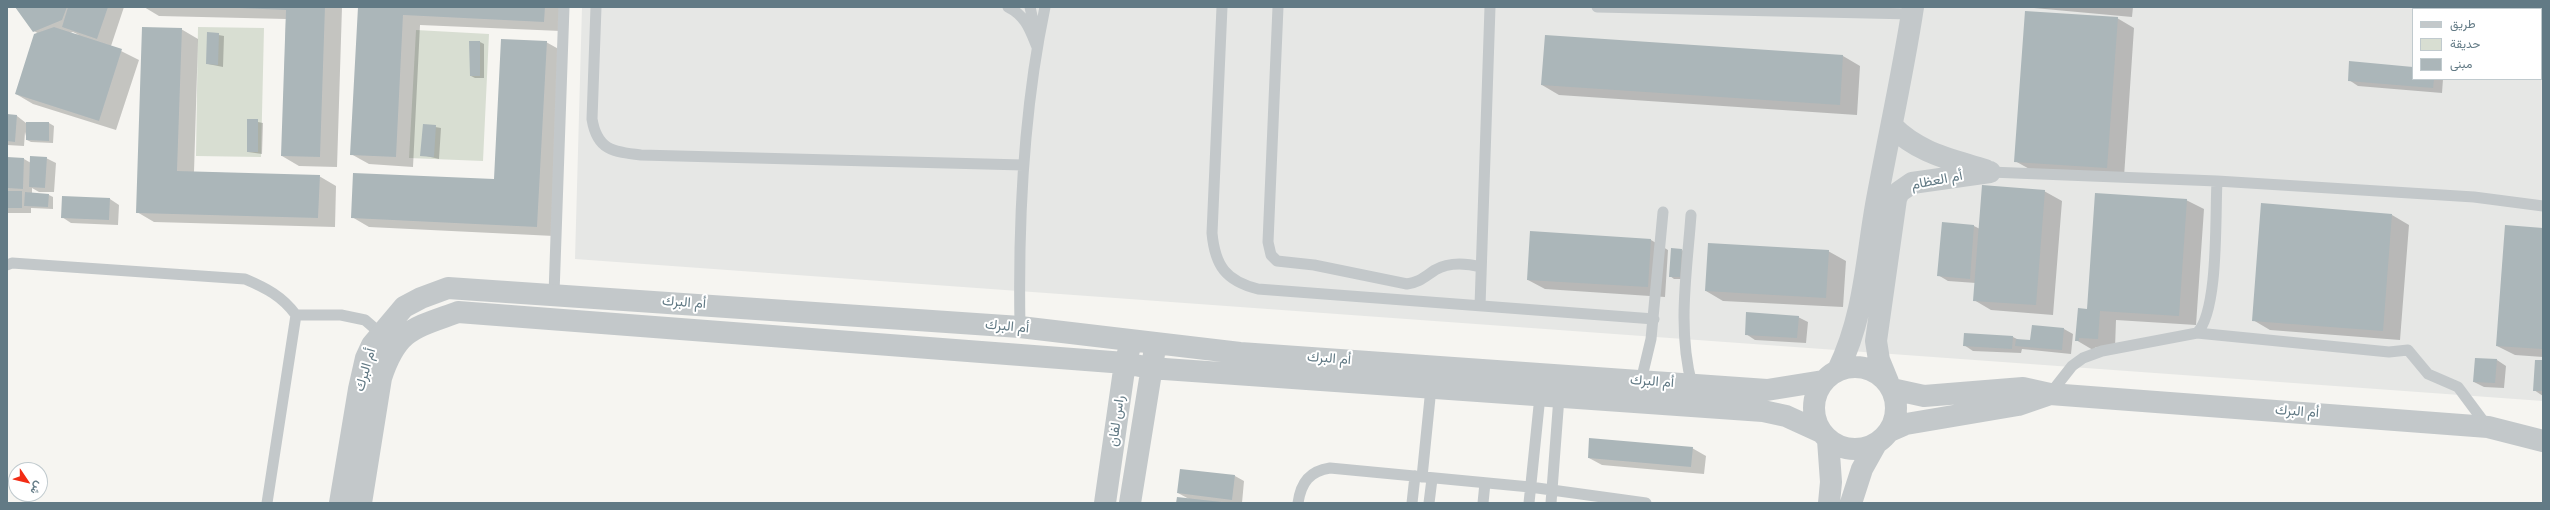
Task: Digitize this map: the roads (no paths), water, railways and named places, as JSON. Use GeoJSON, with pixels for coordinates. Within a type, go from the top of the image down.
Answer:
{"type":"FeatureCollection","features":[{"type":"Feature","properties":{"kind":"street"},"geometry":{"type":"LineString","coordinates":[[1828,503],[1831,482],[1825,436],[1814,415],[1815,397],[1831,376],[1854,334],[1866,286],[1876,205],[1913,10]]}},
{"type":"Feature","properties":{"kind":"street","name":"أم العظام"},"geometry":{"type":"LineString","coordinates":[[1892,126],[1906,141],[1924,150],[1990,172]]}},
{"type":"Feature","properties":{"kind":"street","name":"أم العظام"},"geometry":{"type":"LineString","coordinates":[[1890,385],[1879,360],[1876,341],[1896,199],[1899,192],[1912,183],[1990,172]]}},
{"type":"Feature","properties":{"kind":"street","name":"أم البرك"},"geometry":{"type":"LineString","coordinates":[[340,503],[363,370],[372,345],[380,332],[404,307],[421,298],[448,288],[554,294],[1020,327],[1133,339],[1240,353],[1767,390],[1831,376]]}},
{"type":"Feature","properties":{"kind":"street","name":"أم البرك"},"geometry":{"type":"LineString","coordinates":[[361,503],[381,378],[387,359],[397,344],[410,331],[425,322],[458,312],[1125,364],[1150,368],[1763,411],[1786,416],[1825,436]]}},
{"type":"Feature","properties":{"kind":"street","name":"راس لفان"},"geometry":{"type":"LineString","coordinates":[[1106,503],[1125,364],[1133,339]]}},
{"type":"Feature","properties":{"kind":"street","name":"راس لفان"},"geometry":{"type":"LineString","coordinates":[[1130,503],[1150,368],[1156,342]]}},
{"type":"Feature","properties":{"kind":"street"},"geometry":{"type":"LineString","coordinates":[[1239,374],[1235,364],[1240,353]]}},
{"type":"Feature","properties":{"kind":"street"},"geometry":{"type":"LineString","coordinates":[[1831,376],[1854,366],[1870,369],[1890,385],[1897,406],[1883,437],[1862,469],[1851,503]]}},
{"type":"Feature","properties":{"kind":"street","name":"أم البرك"},"geometry":{"type":"LineString","coordinates":[[1890,385],[1924,396],[2023,388],[2050,394],[2488,427],[2543,440]]}},
{"type":"Feature","properties":{"kind":"street","name":"أم البرك"},"geometry":{"type":"LineString","coordinates":[[1883,437],[1906,424],[2018,405],[2050,394]]}},
{"type":"Feature","properties":{"kind":"street"},"geometry":{"type":"LineString","coordinates":[[1825,436],[1839,447],[1851,450],[1864,449],[1883,437]]}},
{"type":"Feature","properties":{"kind":"lane"},"geometry":{"type":"LineString","coordinates":[[554,294],[564,7]]}},
{"type":"Feature","properties":{"kind":"lane"},"geometry":{"type":"LineString","coordinates":[[596,7],[592,119],[594,133],[602,144],[616,152],[641,155],[1022,165]]}},
{"type":"Feature","properties":{"kind":"lane"},"geometry":{"type":"LineString","coordinates":[[1008,7],[1019,12],[1026,21],[1037,47]]}},
{"type":"Feature","properties":{"kind":"lane"},"geometry":{"type":"LineString","coordinates":[[1030,7],[1037,47]]}},
{"type":"Feature","properties":{"kind":"lane"},"geometry":{"type":"LineString","coordinates":[[1020,327],[1022,165],[1037,47],[1045,7]]}},
{"type":"Feature","properties":{"kind":"lane"},"geometry":{"type":"LineString","coordinates":[[1222,7],[1212,233],[1214,251],[1228,276],[1238,283],[1258,289],[1654,320]]}},
{"type":"Feature","properties":{"kind":"lane"},"geometry":{"type":"LineString","coordinates":[[1278,7],[1268,242],[1270,255],[1277,261],[1314,265],[1407,284],[1418,282],[1434,270],[1454,263],[1481,267]]}},
{"type":"Feature","properties":{"kind":"lane"},"geometry":{"type":"LineString","coordinates":[[1480,306],[1490,7]]}},
{"type":"Feature","properties":{"kind":"lane"},"geometry":{"type":"LineString","coordinates":[[1597,7],[1913,10]]}},
{"type":"Feature","properties":{"kind":"lane"},"geometry":{"type":"LineString","coordinates":[[1990,172],[2216,180],[2474,197],[2543,206]]}},
{"type":"Feature","properties":{"kind":"lane"},"geometry":{"type":"LineString","coordinates":[[2197,333],[2203,326],[2210,304],[2216,180]]}},
{"type":"Feature","properties":{"kind":"lane"},"geometry":{"type":"LineString","coordinates":[[1641,381],[1654,320],[1663,212]]}},
{"type":"Feature","properties":{"kind":"lane"},"geometry":{"type":"LineString","coordinates":[[1691,215],[1683,330],[1686,363],[1692,385]]}},
{"type":"Feature","properties":{"kind":"lane"},"geometry":{"type":"LineString","coordinates":[[7,265],[12,263],[245,279],[286,301],[296,315],[266,503]]}},
{"type":"Feature","properties":{"kind":"lane"},"geometry":{"type":"LineString","coordinates":[[296,315],[340,315],[365,320],[380,332]]}},
{"type":"Feature","properties":{"kind":"lane"},"geometry":{"type":"LineString","coordinates":[[2050,394],[2072,366],[2083,358],[2102,351],[2197,333],[2389,352],[2408,350],[2428,374],[2458,386],[2488,427]]}},
{"type":"Feature","properties":{"kind":"lane"},"geometry":{"type":"LineString","coordinates":[[1412,503],[1423,477],[1431,388]]}},
{"type":"Feature","properties":{"kind":"lane"},"geometry":{"type":"LineString","coordinates":[[1528,503],[1549,396]]}},
{"type":"Feature","properties":{"kind":"lane"},"geometry":{"type":"LineString","coordinates":[[1549,396],[1553,449],[1551,503]]}},
{"type":"Feature","properties":{"kind":"lane"},"geometry":{"type":"LineString","coordinates":[[1298,503],[1303,483],[1320,470],[1330,468],[1530,487],[1646,503]]}},
{"type":"Feature","properties":{"kind":"lane"},"geometry":{"type":"LineString","coordinates":[[1423,477],[1429,503]]}},
{"type":"Feature","properties":{"kind":"lane"},"geometry":{"type":"LineString","coordinates":[[1483,503],[1485,483]]}}]}
